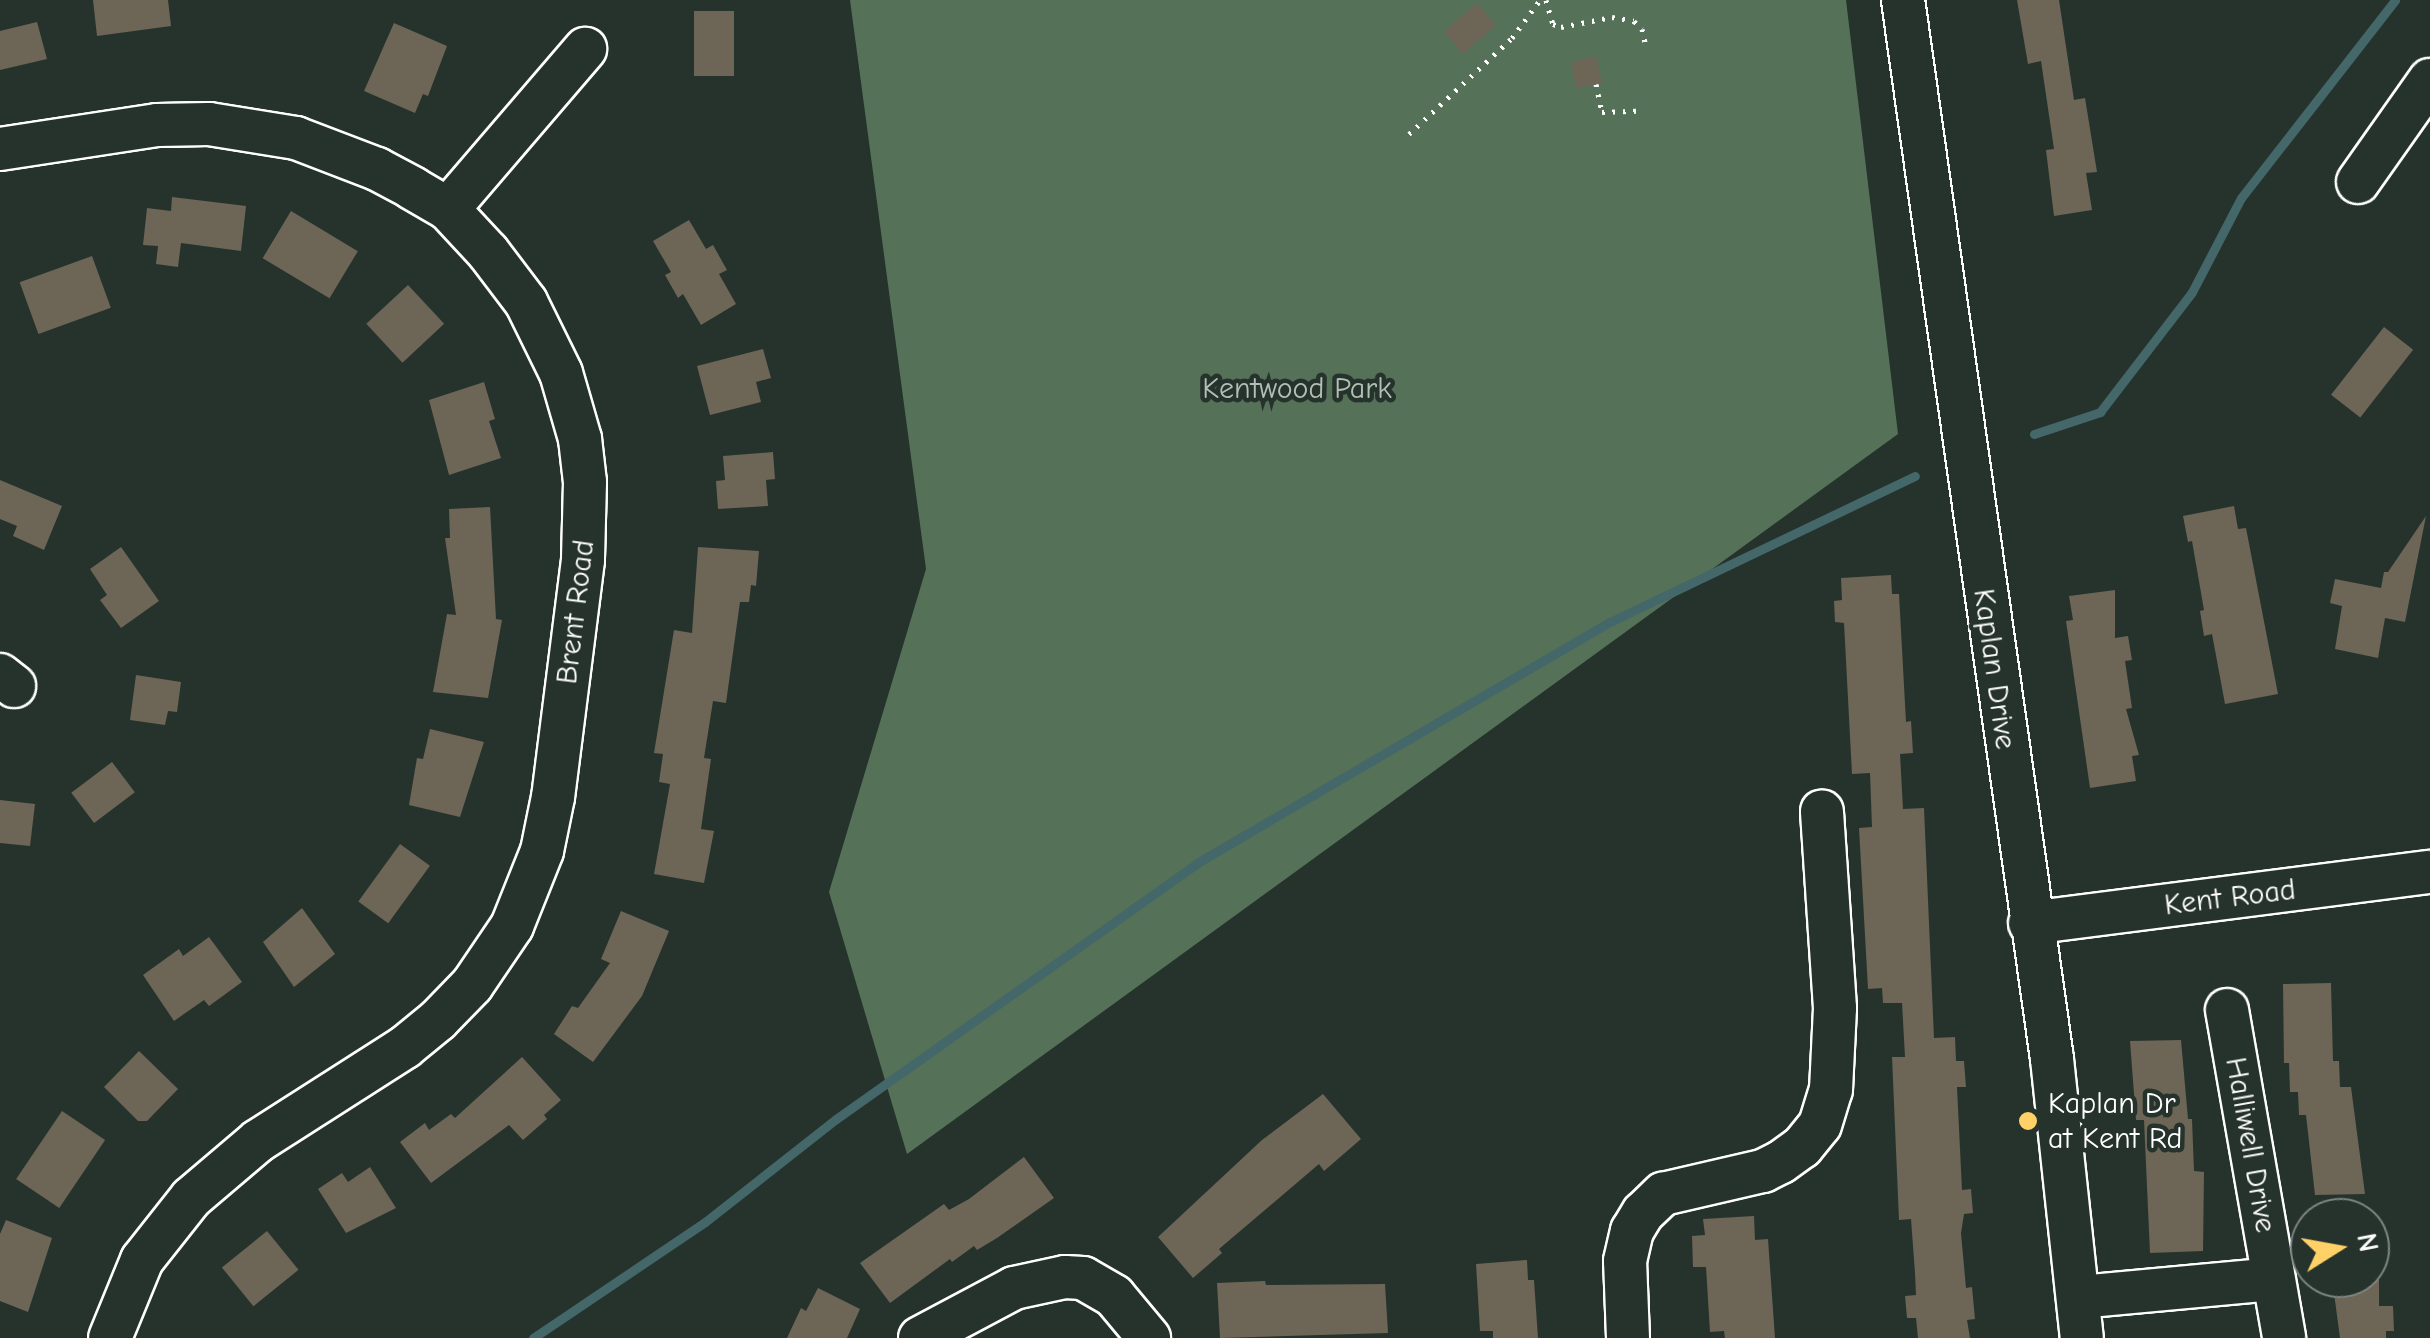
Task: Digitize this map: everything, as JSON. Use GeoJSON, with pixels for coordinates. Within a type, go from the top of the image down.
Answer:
{"type":"FeatureCollection","features":[{"type":"Feature","properties":{"kind":"street","name":"Kaplan Drive"},"geometry":{"type":"LineString","coordinates":[[1903,0],[2052,1060],[2081,1317]]}},
{"type":"Feature","properties":{"kind":"street"},"geometry":{"type":"LineString","coordinates":[[448,210],[585,49]]}},
{"type":"Feature","properties":{"kind":"street"},"geometry":{"type":"LineString","coordinates":[[2358,182],[2430,80]]}},
{"type":"Feature","properties":{"kind":"street","name":"Brent Road"},"geometry":{"type":"LineString","coordinates":[[0,149],[157,125],[247,127],[296,138],[376,169],[448,210],[488,252],[526,302],[561,372],[580,439],[585,482],[583,560],[553,797],[542,851],[512,926],[472,984],[406,1047],[258,1142],[191,1198],[142,1260],[110,1338]]}},
{"type":"Feature","properties":{"kind":"street"},"geometry":{"type":"LineString","coordinates":[[1628,1338],[1625,1261],[1632,1231],[1644,1212],[1663,1194],[1763,1172],[1802,1147],[1820,1125],[1831,1090],[1835,1008],[1822,812]]}},
{"type":"Feature","properties":{"kind":"street","name":"Kent Road"},"geometry":{"type":"LineString","coordinates":[[2030,922],[2430,872]]}},
{"type":"Feature","properties":{"kind":"street","name":"Halliwell Drive"},"geometry":{"type":"LineString","coordinates":[[2228,1010],[2284,1338]]}},
{"type":"Feature","properties":{"kind":"street"},"geometry":{"type":"LineString","coordinates":[[920,1338],[1014,1288],[1064,1277],[1083,1278],[1114,1296],[1149,1338]]}},
{"type":"Feature","properties":{"kind":"street"},"geometry":{"type":"LineString","coordinates":[[2081,1317],[2273,1279]]}},
{"type":"Feature","properties":{"kind":"path"},"geometry":{"type":"LineString","coordinates":[[1543,0],[1553,24],[1561,26],[1612,17],[1634,21],[1642,29],[1646,46]]}},
{"type":"Feature","properties":{"kind":"path"},"geometry":{"type":"LineString","coordinates":[[1409,134],[1481,70],[1543,0]]}},
{"type":"Feature","properties":{"kind":"path"},"geometry":{"type":"LineString","coordinates":[[1596,84],[1602,112],[1636,111]]}},
{"type":"Feature","properties":{"kind":"green space","name":"Kentwood Park"},"geometry":{"type":"Polygon","coordinates":[[[850,0],[1846,0],[1898,434],[907,1154],[829,892],[926,569],[850,0]]]}},
{"type":"Feature","properties":{"kind":"building"},"geometry":{"type":"Polygon","coordinates":[[[93,0],[168,0],[171,26],[97,36],[93,0]]]}},
{"type":"Feature","properties":{"kind":"building"},"geometry":{"type":"Polygon","coordinates":[[[2017,0],[2059,0],[2074,100],[2085,98],[2097,172],[2086,173],[2092,210],[2054,216],[2046,150],[2054,149],[2041,61],[2028,64],[2017,0]]]}},
{"type":"Feature","properties":{"kind":"building"},"geometry":{"type":"Polygon","coordinates":[[[1477,3],[1496,25],[1463,54],[1444,32],[1477,3]]]}},
{"type":"Feature","properties":{"kind":"building"},"geometry":{"type":"Polygon","coordinates":[[[694,11],[734,11],[734,76],[694,76],[694,11]]]}},
{"type":"Feature","properties":{"kind":"building"},"geometry":{"type":"Polygon","coordinates":[[[37,22],[47,59],[0,70],[0,31],[37,22]]]}},
{"type":"Feature","properties":{"kind":"building"},"geometry":{"type":"Polygon","coordinates":[[[394,23],[447,46],[428,96],[423,94],[415,113],[364,91],[394,23]]]}},
{"type":"Feature","properties":{"kind":"building"},"geometry":{"type":"Polygon","coordinates":[[[1597,57],[1602,84],[1576,88],[1571,62],[1597,57]]]}},
{"type":"Feature","properties":{"kind":"building"},"geometry":{"type":"Polygon","coordinates":[[[172,197],[246,206],[241,251],[181,243],[178,267],[156,264],[158,246],[143,245],[147,208],[171,211],[172,197]]]}},
{"type":"Feature","properties":{"kind":"building"},"geometry":{"type":"Polygon","coordinates":[[[291,211],[358,251],[330,298],[263,258],[291,211]]]}},
{"type":"Feature","properties":{"kind":"building"},"geometry":{"type":"Polygon","coordinates":[[[689,220],[706,249],[713,245],[727,270],[719,274],[736,304],[701,325],[683,294],[678,298],[665,275],[671,272],[653,241],[689,220]]]}},
{"type":"Feature","properties":{"kind":"building"},"geometry":{"type":"Polygon","coordinates":[[[92,256],[111,308],[38,334],[20,282],[92,256]]]}},
{"type":"Feature","properties":{"kind":"building"},"geometry":{"type":"Polygon","coordinates":[[[408,285],[444,324],[402,363],[366,324],[408,285]]]}},
{"type":"Feature","properties":{"kind":"building"},"geometry":{"type":"Polygon","coordinates":[[[2384,327],[2413,350],[2360,418],[2331,395],[2384,327]]]}},
{"type":"Feature","properties":{"kind":"building"},"geometry":{"type":"Polygon","coordinates":[[[763,349],[771,378],[756,382],[761,402],[710,415],[697,366],[763,349]]]}},
{"type":"Feature","properties":{"kind":"building"},"geometry":{"type":"Polygon","coordinates":[[[484,382],[495,419],[489,421],[501,458],[449,475],[429,400],[484,382]]]}},
{"type":"Feature","properties":{"kind":"building"},"geometry":{"type":"Polygon","coordinates":[[[773,452],[775,479],[766,480],[768,506],[718,509],[716,481],[725,480],[723,456],[773,452]]]}},
{"type":"Feature","properties":{"kind":"building"},"geometry":{"type":"Polygon","coordinates":[[[0,480],[62,506],[44,550],[13,536],[17,526],[0,519],[0,480]]]}},
{"type":"Feature","properties":{"kind":"building"},"geometry":{"type":"Polygon","coordinates":[[[2234,506],[2238,529],[2246,528],[2278,694],[2225,704],[2212,634],[2204,636],[2200,611],[2204,610],[2192,541],[2188,542],[2183,516],[2234,506]]]}},
{"type":"Feature","properties":{"kind":"building"},"geometry":{"type":"Polygon","coordinates":[[[490,507],[496,619],[502,620],[488,698],[433,692],[447,614],[456,615],[445,538],[450,538],[449,509],[490,507]]]}},
{"type":"Feature","properties":{"kind":"building"},"geometry":{"type":"Polygon","coordinates":[[[2426,516],[2405,622],[2385,618],[2378,658],[2335,649],[2342,606],[2330,603],[2335,579],[2381,588],[2384,572],[2388,572],[2426,516]]]}},
{"type":"Feature","properties":{"kind":"building"},"geometry":{"type":"Polygon","coordinates":[[[121,547],[159,601],[121,628],[100,600],[107,595],[90,569],[121,547]]]}},
{"type":"Feature","properties":{"kind":"building"},"geometry":{"type":"Polygon","coordinates":[[[698,547],[759,551],[756,586],[751,585],[749,602],[740,602],[726,703],[713,701],[704,758],[711,759],[701,829],[714,831],[704,883],[654,874],[670,784],[659,782],[663,754],[654,753],[674,630],[692,633],[698,547]]]}},
{"type":"Feature","properties":{"kind":"building"},"geometry":{"type":"Polygon","coordinates":[[[1891,575],[1892,594],[1899,594],[1906,722],[1911,721],[1913,753],[1900,754],[1903,809],[1924,808],[1934,1038],[1955,1037],[1956,1061],[1964,1061],[1966,1087],[1957,1087],[1962,1190],[1971,1189],[1973,1213],[1964,1214],[1961,1233],[1966,1288],[1972,1287],[1975,1319],[1967,1320],[1970,1338],[1918,1338],[1916,1318],[1907,1318],[1905,1296],[1916,1295],[1915,1273],[1911,1219],[1899,1220],[1892,1057],[1905,1057],[1902,1003],[1883,1003],[1882,988],[1868,989],[1859,828],[1872,827],[1870,773],[1852,774],[1844,623],[1835,622],[1834,601],[1842,600],[1841,578],[1891,575]]]}},
{"type":"Feature","properties":{"kind":"building"},"geometry":{"type":"Polygon","coordinates":[[[2115,590],[2115,638],[2128,636],[2132,660],[2125,661],[2132,708],[2126,709],[2139,755],[2132,756],[2136,781],[2090,788],[2066,621],[2073,620],[2069,596],[2115,590]]]}},
{"type":"Feature","properties":{"kind":"building"},"geometry":{"type":"Polygon","coordinates":[[[136,675],[181,682],[177,712],[168,711],[165,725],[130,720],[136,675]]]}},
{"type":"Feature","properties":{"kind":"building"},"geometry":{"type":"Polygon","coordinates":[[[430,729],[484,742],[460,817],[409,805],[417,758],[423,759],[430,729]]]}},
{"type":"Feature","properties":{"kind":"building"},"geometry":{"type":"Polygon","coordinates":[[[112,762],[135,792],[94,823],[71,793],[112,762]]]}},
{"type":"Feature","properties":{"kind":"building"},"geometry":{"type":"Polygon","coordinates":[[[0,800],[35,804],[30,846],[0,843],[0,800]]]}},
{"type":"Feature","properties":{"kind":"building"},"geometry":{"type":"Polygon","coordinates":[[[400,844],[430,866],[388,923],[358,901],[400,844]]]}},
{"type":"Feature","properties":{"kind":"building"},"geometry":{"type":"Polygon","coordinates":[[[302,908],[335,954],[294,987],[263,942],[302,908]]]}},
{"type":"Feature","properties":{"kind":"building"},"geometry":{"type":"Polygon","coordinates":[[[621,911],[669,931],[642,996],[593,1062],[554,1034],[572,1006],[578,1008],[610,963],[601,959],[621,911]]]}},
{"type":"Feature","properties":{"kind":"building"},"geometry":{"type":"Polygon","coordinates":[[[209,937],[242,982],[209,1006],[204,1000],[174,1021],[143,975],[179,949],[183,956],[209,937]]]}},
{"type":"Feature","properties":{"kind":"building"},"geometry":{"type":"Polygon","coordinates":[[[2331,983],[2333,1061],[2339,1061],[2340,1087],[2351,1087],[2365,1194],[2315,1195],[2306,1115],[2299,1115],[2298,1092],[2290,1092],[2289,1063],[2284,1063],[2283,984],[2331,983]]]}},
{"type":"Feature","properties":{"kind":"building"},"geometry":{"type":"Polygon","coordinates":[[[2181,1040],[2188,1119],[2192,1119],[2194,1171],[2204,1172],[2203,1251],[2150,1253],[2144,1120],[2136,1120],[2130,1041],[2181,1040]]]}},
{"type":"Feature","properties":{"kind":"building"},"geometry":{"type":"Polygon","coordinates":[[[139,1051],[178,1089],[147,1121],[138,1121],[104,1087],[139,1051]]]}},
{"type":"Feature","properties":{"kind":"building"},"geometry":{"type":"Polygon","coordinates":[[[522,1057],[561,1100],[523,1140],[509,1125],[431,1183],[400,1142],[425,1123],[429,1130],[451,1114],[455,1118],[522,1057]]]}},
{"type":"Feature","properties":{"kind":"building"},"geometry":{"type":"Polygon","coordinates":[[[1323,1094],[1361,1139],[1324,1171],[1319,1164],[1219,1249],[1222,1253],[1193,1278],[1158,1237],[1262,1140],[1323,1094]]]}},
{"type":"Feature","properties":{"kind":"building"},"geometry":{"type":"Polygon","coordinates":[[[62,1111],[105,1140],[59,1208],[16,1179],[62,1111]]]}},
{"type":"Feature","properties":{"kind":"building"},"geometry":{"type":"Polygon","coordinates":[[[1024,1157],[1054,1198],[977,1250],[974,1246],[952,1262],[950,1259],[890,1303],[860,1263],[944,1204],[949,1210],[969,1199],[1024,1157]]]}},
{"type":"Feature","properties":{"kind":"building"},"geometry":{"type":"Polygon","coordinates":[[[370,1167],[396,1208],[346,1233],[318,1189],[342,1173],[348,1182],[370,1167]]]}},
{"type":"Feature","properties":{"kind":"building"},"geometry":{"type":"Polygon","coordinates":[[[1754,1216],[1755,1240],[1768,1239],[1775,1338],[1725,1338],[1724,1331],[1710,1332],[1706,1267],[1693,1267],[1692,1236],[1705,1235],[1703,1219],[1754,1216]]]}},
{"type":"Feature","properties":{"kind":"building"},"geometry":{"type":"Polygon","coordinates":[[[6,1220],[52,1238],[28,1312],[0,1301],[0,1234],[6,1220]]]}},
{"type":"Feature","properties":{"kind":"building"},"geometry":{"type":"Polygon","coordinates":[[[267,1231],[298,1270],[253,1306],[222,1268],[267,1231]]]}},
{"type":"Feature","properties":{"kind":"building"},"geometry":{"type":"Polygon","coordinates":[[[1527,1260],[1528,1280],[1534,1280],[1538,1338],[1493,1338],[1493,1331],[1480,1331],[1476,1264],[1527,1260]]]}},
{"type":"Feature","properties":{"kind":"building"},"geometry":{"type":"Polygon","coordinates":[[[1265,1281],[1266,1285],[1385,1284],[1388,1333],[1220,1338],[1217,1283],[1265,1281]]]}},
{"type":"Feature","properties":{"kind":"building"},"geometry":{"type":"Polygon","coordinates":[[[818,1288],[860,1309],[847,1338],[787,1338],[801,1308],[806,1311],[818,1288]]]}},
{"type":"Feature","properties":{"kind":"building"},"geometry":{"type":"Polygon","coordinates":[[[2335,1298],[2379,1298],[2379,1306],[2393,1306],[2394,1331],[2386,1331],[2386,1338],[2340,1338],[2335,1298]]]}},
{"type":"Feature","properties":{"kind":"waterway"},"geometry":{"type":"LineString","coordinates":[[2034,434],[2100,412],[2192,292],[2241,198],[2395,0]]}},
{"type":"Feature","properties":{"kind":"waterway"},"geometry":{"type":"LineString","coordinates":[[533,1338],[705,1222],[836,1119],[1197,863],[1610,622],[1915,476]]}},
{"type":"Feature","properties":{"kind":"place","name":"Kaplan Dr at Kent Rd"},"geometry":{"type":"Point","coordinates":[2028,1121]}}]}
